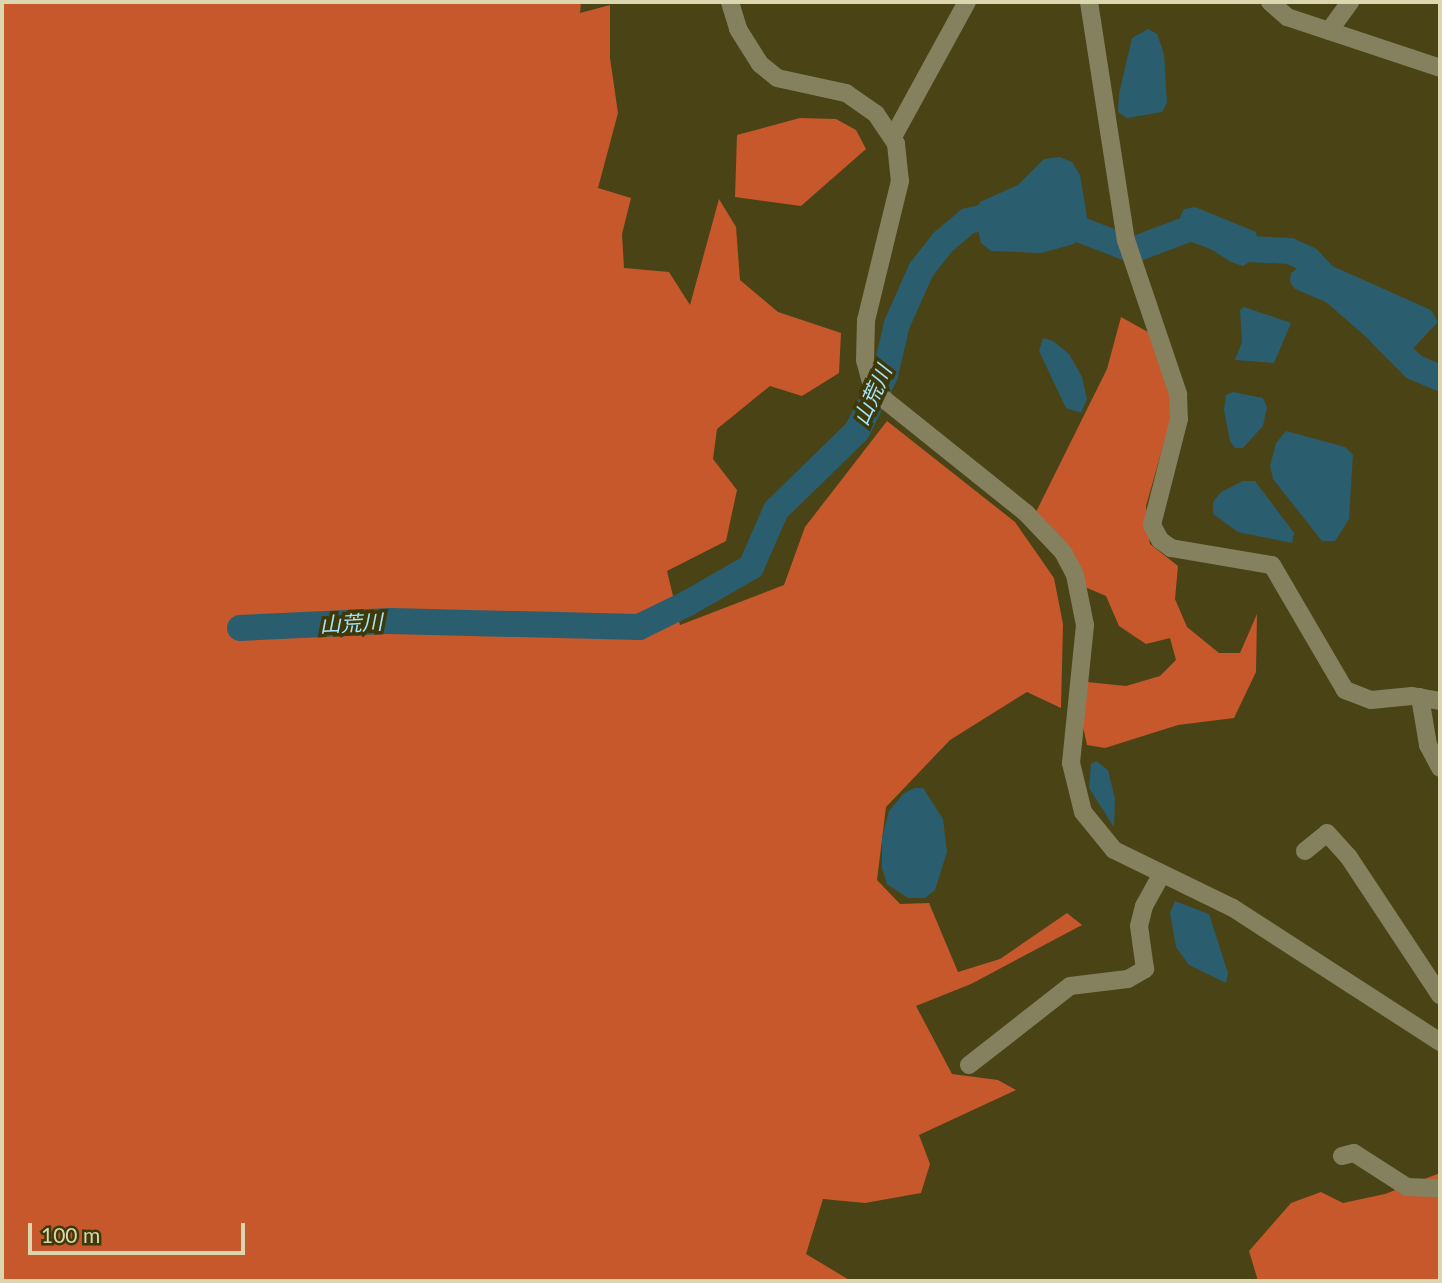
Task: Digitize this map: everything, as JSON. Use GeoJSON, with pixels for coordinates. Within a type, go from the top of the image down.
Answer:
{"type":"FeatureCollection","features":[{"type":"Feature","properties":{"kind":"street"},"geometry":{"type":"LineString","coordinates":[[730,2],[738,29],[760,64],[777,78],[846,93],[876,114],[893,137],[900,181],[862,342],[872,386],[985,476],[1063,552],[1082,600],[1084,625],[1072,738],[1073,787],[1099,836],[1114,850],[1233,908],[1440,1042]]}},
{"type":"Feature","properties":{"kind":"street"},"geometry":{"type":"LineString","coordinates":[[893,137],[967,2]]}},
{"type":"Feature","properties":{"kind":"street"},"geometry":{"type":"LineString","coordinates":[[1088,2],[1126,240],[1178,394],[1179,419],[1152,525],[1171,548],[1272,565],[1345,690],[1371,700],[1420,697],[1440,701]]}},
{"type":"Feature","properties":{"kind":"street"},"geometry":{"type":"LineString","coordinates":[[1270,2],[1287,18],[1440,68]]}},
{"type":"Feature","properties":{"kind":"street"},"geometry":{"type":"LineString","coordinates":[[1329,32],[1350,2]]}},
{"type":"Feature","properties":{"kind":"street"},"geometry":{"type":"LineString","coordinates":[[1420,697],[1428,745],[1440,768]]}},
{"type":"Feature","properties":{"kind":"street"},"geometry":{"type":"LineString","coordinates":[[1305,850],[1327,833],[1348,856],[1440,995]]}},
{"type":"Feature","properties":{"kind":"street"},"geometry":{"type":"LineString","coordinates":[[969,1065],[1070,986],[1128,979],[1145,969],[1139,926],[1144,906],[1161,875]]}},
{"type":"Feature","properties":{"kind":"street"},"geometry":{"type":"LineString","coordinates":[[1342,1156],[1354,1153],[1407,1188],[1440,1188]]}},
{"type":"Feature","properties":{"kind":"shaded area"},"geometry":{"type":"Polygon","coordinates":[[[2,2],[581,2],[580,13],[610,5],[610,58],[618,113],[598,188],[631,198],[622,234],[624,268],[669,272],[690,305],[719,199],[736,227],[740,280],[778,312],[841,333],[839,373],[802,396],[770,386],[717,429],[713,459],[737,490],[726,541],[667,571],[680,625],[784,585],[805,527],[887,421],[1015,522],[1054,578],[1063,624],[1061,708],[1027,692],[950,740],[886,807],[877,880],[900,904],[929,903],[958,972],[1000,959],[1067,913],[1082,925],[971,984],[916,1006],[952,1074],[998,1080],[1016,1090],[919,1135],[930,1164],[921,1193],[865,1203],[823,1199],[806,1254],[851,1281],[2,1281],[2,2]]]}},
{"type":"Feature","properties":{"kind":"shaded area"},"geometry":{"type":"Polygon","coordinates":[[[800,118],[836,119],[856,130],[866,149],[801,206],[735,197],[737,135],[800,118]]]}},
{"type":"Feature","properties":{"kind":"shaded area"},"geometry":{"type":"Polygon","coordinates":[[[1121,317],[1148,332],[1170,388],[1171,418],[1146,506],[1150,544],[1178,566],[1175,599],[1187,627],[1219,653],[1240,653],[1257,614],[1256,672],[1234,718],[1178,725],[1105,748],[1087,745],[1082,722],[1087,682],[1126,686],[1160,676],[1176,660],[1170,638],[1146,644],[1119,626],[1106,596],[1085,587],[1075,556],[1035,514],[1107,369],[1121,317]]]}},
{"type":"Feature","properties":{"kind":"shaded area"},"geometry":{"type":"Polygon","coordinates":[[[1440,1173],[1440,1281],[1258,1281],[1249,1251],[1291,1203],[1321,1192],[1343,1203],[1385,1194],[1440,1173]]]}},
{"type":"Feature","properties":{"kind":"water"},"geometry":{"type":"Polygon","coordinates":[[[1148,29],[1157,34],[1164,54],[1167,103],[1162,112],[1127,118],[1118,112],[1119,94],[1132,38],[1148,29]]]}},
{"type":"Feature","properties":{"kind":"water"},"geometry":{"type":"Polygon","coordinates":[[[1060,157],[1072,162],[1080,175],[1087,217],[1083,235],[1074,244],[1041,253],[991,251],[981,243],[975,213],[980,202],[1018,185],[1044,159],[1060,157]]]}},
{"type":"Feature","properties":{"kind":"water"},"geometry":{"type":"Polygon","coordinates":[[[1195,207],[1256,232],[1258,243],[1252,260],[1243,266],[1231,262],[1193,238],[1180,217],[1184,209],[1195,207]]]}},
{"type":"Feature","properties":{"kind":"water"},"geometry":{"type":"Polygon","coordinates":[[[1330,265],[1431,310],[1438,322],[1402,360],[1388,356],[1326,302],[1295,289],[1290,282],[1291,273],[1299,267],[1330,265]]]}},
{"type":"Feature","properties":{"kind":"water"},"geometry":{"type":"Polygon","coordinates":[[[1244,307],[1291,323],[1274,363],[1235,360],[1242,342],[1240,310],[1244,307]]]}},
{"type":"Feature","properties":{"kind":"water"},"geometry":{"type":"Polygon","coordinates":[[[1043,338],[1053,341],[1069,354],[1082,377],[1087,399],[1081,413],[1066,408],[1039,351],[1043,338]]]}},
{"type":"Feature","properties":{"kind":"water"},"geometry":{"type":"Polygon","coordinates":[[[1233,392],[1263,398],[1267,407],[1263,426],[1243,448],[1235,448],[1230,441],[1224,410],[1226,395],[1233,392]]]}},
{"type":"Feature","properties":{"kind":"water"},"geometry":{"type":"Polygon","coordinates":[[[1286,431],[1345,447],[1353,455],[1349,519],[1335,541],[1322,541],[1273,479],[1270,466],[1276,443],[1286,431]]]}},
{"type":"Feature","properties":{"kind":"water"},"geometry":{"type":"Polygon","coordinates":[[[1243,481],[1255,481],[1294,533],[1292,543],[1238,532],[1213,514],[1213,502],[1221,492],[1243,481]]]}},
{"type":"Feature","properties":{"kind":"water"},"geometry":{"type":"Polygon","coordinates":[[[1096,761],[1108,770],[1115,799],[1114,827],[1089,788],[1091,764],[1096,761]]]}},
{"type":"Feature","properties":{"kind":"water"},"geometry":{"type":"Polygon","coordinates":[[[923,788],[943,819],[947,852],[935,890],[925,898],[908,898],[887,884],[882,868],[882,838],[889,811],[904,793],[923,788]]]}},
{"type":"Feature","properties":{"kind":"water"},"geometry":{"type":"Polygon","coordinates":[[[1175,901],[1209,914],[1228,973],[1226,983],[1189,965],[1176,947],[1170,913],[1175,901]]]}},
{"type":"Feature","properties":{"kind":"waterway","name":"山荒川"},"geometry":{"type":"LineString","coordinates":[[240,628],[391,621],[639,627],[688,603],[751,567],[776,510],[857,431],[885,375],[897,324],[921,270],[943,242],[968,221],[1009,212]]}},
{"type":"Feature","properties":{"kind":"waterway","name":"山荒川"},"geometry":{"type":"LineString","coordinates":[[1050,218],[1133,250],[1191,228],[1248,249],[1290,251],[1309,260],[1339,292]]}},
{"type":"Feature","properties":{"kind":"waterway","name":"山荒川"},"geometry":{"type":"LineString","coordinates":[[1381,334],[1414,367],[1440,378]]}}]}
